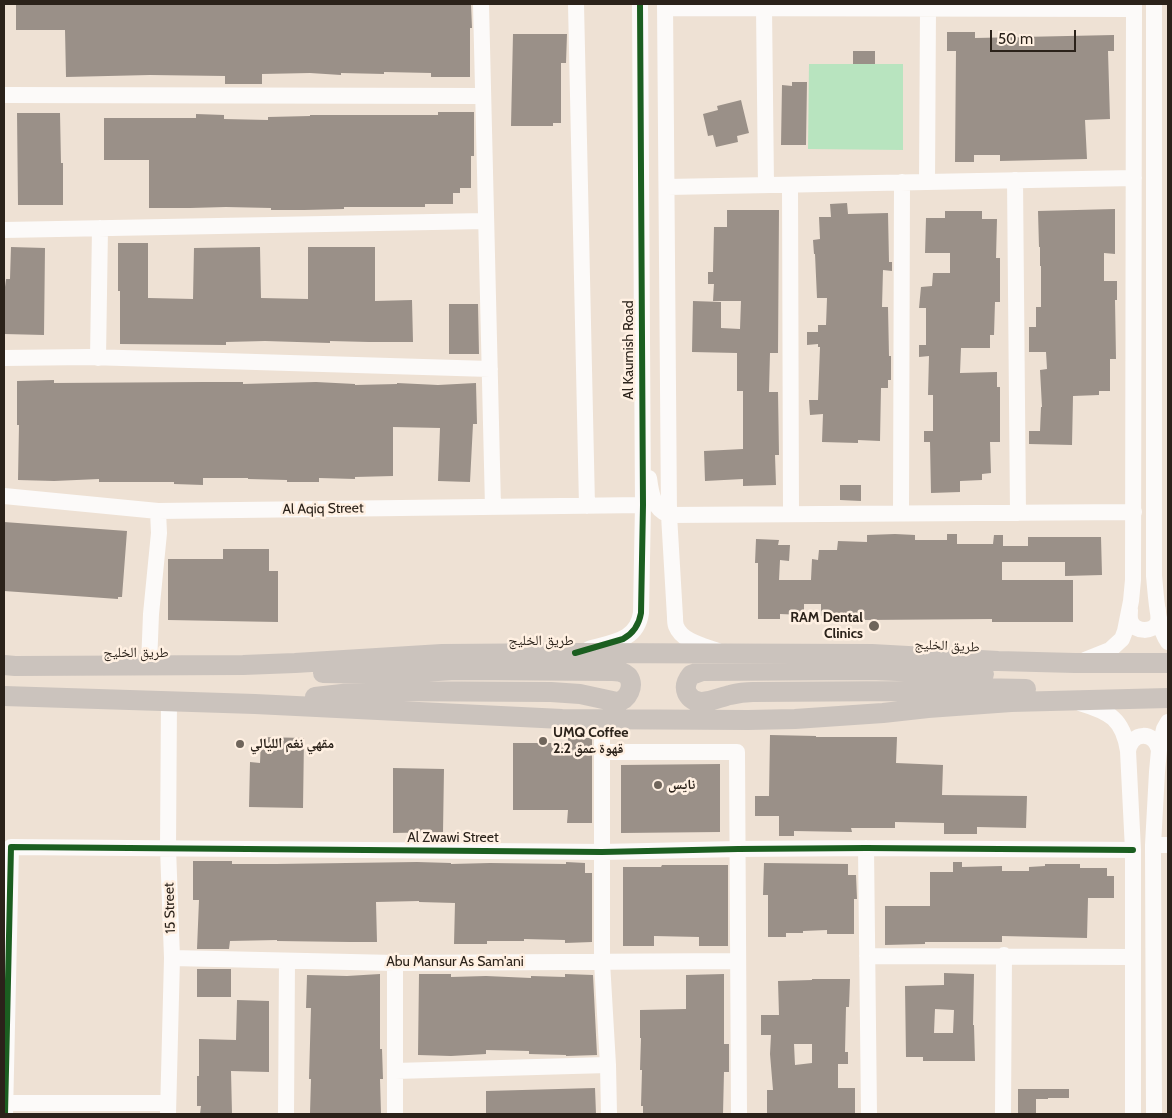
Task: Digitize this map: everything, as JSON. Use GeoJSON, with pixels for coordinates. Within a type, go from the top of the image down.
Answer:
{"type":"FeatureCollection","features":[{"type":"Feature","properties":{"kind":"main road","name":"طريق الخليج"},"geometry":{"type":"LineString","coordinates":[[4,665],[192,665],[286,663],[442,654],[575,653],[872,654],[998,661],[1168,664]]}},
{"type":"Feature","properties":{"kind":"main road"},"geometry":{"type":"LineString","coordinates":[[1126,664],[1051,674],[978,674],[869,670],[702,671],[691,675],[686,684],[686,689],[690,698],[700,702],[733,694],[754,692],[907,691],[974,688],[1102,689],[1168,698]]}},
{"type":"Feature","properties":{"kind":"main road"},"geometry":{"type":"LineString","coordinates":[[192,665],[284,673],[382,674],[456,670],[618,671],[627,676],[630,684],[629,694],[622,701],[617,702],[580,694],[551,692],[369,691],[255,704]]}},
{"type":"Feature","properties":{"kind":"main road"},"geometry":{"type":"LineString","coordinates":[[5,696],[255,704],[602,720],[748,720],[883,713],[1011,702],[1168,698]]}},
{"type":"Feature","properties":{"kind":"street"},"geometry":{"type":"LineString","coordinates":[[481,4],[493,507]]}},
{"type":"Feature","properties":{"kind":"street"},"geometry":{"type":"LineString","coordinates":[[576,4],[588,506]]}},
{"type":"Feature","properties":{"kind":"street","name":"Al Kaurnish Road"},"geometry":{"type":"LineString","coordinates":[[575,653],[623,639],[634,631],[640,621],[642,424],[640,4]]}},
{"type":"Feature","properties":{"kind":"street"},"geometry":{"type":"LineString","coordinates":[[725,654],[690,641],[676,626],[668,515],[666,70],[663,5],[764,8],[1134,6],[1134,512],[1133,580],[1130,615],[1135,628],[1144,630],[1151,629],[1158,622],[1154,576],[1161,512],[1157,6]]}},
{"type":"Feature","properties":{"kind":"street"},"geometry":{"type":"LineString","coordinates":[[764,8],[766,185]]}},
{"type":"Feature","properties":{"kind":"street"},"geometry":{"type":"LineString","coordinates":[[927,182],[928,8]]}},
{"type":"Feature","properties":{"kind":"street"},"geometry":{"type":"LineString","coordinates":[[4,95],[483,96]]}},
{"type":"Feature","properties":{"kind":"street"},"geometry":{"type":"LineString","coordinates":[[667,187],[1134,178]]}},
{"type":"Feature","properties":{"kind":"street"},"geometry":{"type":"LineString","coordinates":[[1016,180],[1018,513]]}},
{"type":"Feature","properties":{"kind":"street"},"geometry":{"type":"LineString","coordinates":[[902,182],[902,513]]}},
{"type":"Feature","properties":{"kind":"street"},"geometry":{"type":"LineString","coordinates":[[790,185],[791,514]]}},
{"type":"Feature","properties":{"kind":"street"},"geometry":{"type":"LineString","coordinates":[[4,230],[486,221]]}},
{"type":"Feature","properties":{"kind":"street"},"geometry":{"type":"LineString","coordinates":[[98,358],[100,228]]}},
{"type":"Feature","properties":{"kind":"street"},"geometry":{"type":"LineString","coordinates":[[4,358],[98,358],[490,369]]}},
{"type":"Feature","properties":{"kind":"street"},"geometry":{"type":"LineString","coordinates":[[642,424],[650,485],[656,506],[668,515],[1134,512]]}},
{"type":"Feature","properties":{"kind":"street","name":"Al Aqiq Street"},"geometry":{"type":"LineString","coordinates":[[4,496],[158,511],[642,505]]}},
{"type":"Feature","properties":{"kind":"street"},"geometry":{"type":"LineString","coordinates":[[149,665],[151,614],[159,533],[158,511]]}},
{"type":"Feature","properties":{"kind":"street"},"geometry":{"type":"LineString","coordinates":[[1157,607],[1163,633],[1168,642]]}},
{"type":"Feature","properties":{"kind":"street"},"geometry":{"type":"LineString","coordinates":[[1075,663],[1110,650],[1122,639],[1130,608]]}},
{"type":"Feature","properties":{"kind":"street","name":"15 Street"},"geometry":{"type":"LineString","coordinates":[[168,1109],[172,958],[168,848],[169,701]]}},
{"type":"Feature","properties":{"kind":"street"},"geometry":{"type":"LineString","coordinates":[[1071,701],[1103,711],[1111,716],[1122,728],[1126,737],[1133,850],[1133,1114]]}},
{"type":"Feature","properties":{"kind":"street"},"geometry":{"type":"LineString","coordinates":[[602,720],[602,962],[609,1114]]}},
{"type":"Feature","properties":{"kind":"street"},"geometry":{"type":"LineString","coordinates":[[1159,750],[1164,729],[1168,722]]}},
{"type":"Feature","properties":{"kind":"street"},"geometry":{"type":"LineString","coordinates":[[1128,751],[1130,742],[1133,739],[1143,736],[1148,737],[1156,742],[1162,771],[1154,1114]]}},
{"type":"Feature","properties":{"kind":"street"},"geometry":{"type":"LineString","coordinates":[[602,752],[737,752],[739,1114]]}},
{"type":"Feature","properties":{"kind":"street","name":"Al Zwawi Street"},"geometry":{"type":"LineString","coordinates":[[6,1108],[11,847],[602,852],[866,848],[1133,850]]}},
{"type":"Feature","properties":{"kind":"street"},"geometry":{"type":"LineString","coordinates":[[866,848],[869,1114]]}},
{"type":"Feature","properties":{"kind":"street"},"geometry":{"type":"LineString","coordinates":[[867,956],[1004,955],[1133,957]]}},
{"type":"Feature","properties":{"kind":"street"},"geometry":{"type":"LineString","coordinates":[[1003,1114],[1004,955]]}},
{"type":"Feature","properties":{"kind":"street","name":"Abu Mansur As Sam'ani"},"geometry":{"type":"LineString","coordinates":[[172,958],[395,963],[738,961]]}},
{"type":"Feature","properties":{"kind":"street"},"geometry":{"type":"LineString","coordinates":[[286,1114],[287,961]]}},
{"type":"Feature","properties":{"kind":"street"},"geometry":{"type":"LineString","coordinates":[[395,963],[395,1114]]}},
{"type":"Feature","properties":{"kind":"street"},"geometry":{"type":"LineString","coordinates":[[395,1071],[608,1065]]}},
{"type":"Feature","properties":{"kind":"street"},"geometry":{"type":"LineString","coordinates":[[6,1108],[168,1109]]}},
{"type":"Feature","properties":{"kind":"green space"},"geometry":{"type":"Polygon","coordinates":[[[809,64],[903,64],[903,150],[808,149],[809,64]]]}},
{"type":"Feature","properties":{"kind":"building"},"geometry":{"type":"Polygon","coordinates":[[[16,4],[471,4],[470,77],[431,77],[431,73],[384,72],[384,74],[341,73],[341,75],[310,73],[262,74],[262,84],[225,84],[225,76],[66,77],[65,30],[16,30],[16,4]]]}},
{"type":"Feature","properties":{"kind":"building"},"geometry":{"type":"Polygon","coordinates":[[[947,32],[975,32],[975,38],[1114,35],[1114,51],[1108,51],[1110,119],[1085,120],[1087,159],[1000,161],[1000,155],[974,155],[974,162],[955,162],[956,51],[947,51],[947,32]]]}},
{"type":"Feature","properties":{"kind":"building"},"geometry":{"type":"Polygon","coordinates":[[[513,34],[567,34],[566,63],[561,63],[561,123],[553,123],[553,126],[511,126],[513,34]]]}},
{"type":"Feature","properties":{"kind":"building"},"geometry":{"type":"Polygon","coordinates":[[[853,51],[875,51],[875,64],[853,64],[853,51]]]}},
{"type":"Feature","properties":{"kind":"building"},"geometry":{"type":"Polygon","coordinates":[[[792,82],[807,82],[806,145],[781,145],[782,85],[792,86],[792,82]]]}},
{"type":"Feature","properties":{"kind":"building"},"geometry":{"type":"Polygon","coordinates":[[[741,100],[749,133],[737,136],[738,142],[716,147],[713,135],[708,136],[703,114],[718,110],[717,106],[741,100]]]}},
{"type":"Feature","properties":{"kind":"building"},"geometry":{"type":"Polygon","coordinates":[[[438,112],[474,112],[474,156],[471,156],[471,188],[460,188],[460,193],[453,193],[453,204],[425,204],[425,207],[344,207],[344,209],[304,210],[226,207],[149,208],[149,160],[104,160],[104,118],[196,118],[196,114],[224,115],[224,119],[268,120],[268,117],[310,115],[438,115],[438,112]]]}},
{"type":"Feature","properties":{"kind":"building"},"geometry":{"type":"Polygon","coordinates":[[[17,113],[60,113],[63,205],[18,205],[17,113]]]}},
{"type":"Feature","properties":{"kind":"building"},"geometry":{"type":"Polygon","coordinates":[[[847,203],[848,214],[888,213],[889,262],[892,262],[892,271],[883,270],[882,307],[888,307],[891,380],[888,380],[888,388],[881,388],[880,441],[858,440],[858,443],[822,442],[823,414],[810,415],[809,400],[818,400],[820,347],[818,347],[818,344],[807,345],[807,332],[818,332],[818,325],[826,325],[827,298],[817,298],[813,240],[820,239],[819,217],[831,217],[830,204],[847,203]]]}},
{"type":"Feature","properties":{"kind":"building"},"geometry":{"type":"Polygon","coordinates":[[[1115,209],[1115,254],[1104,253],[1104,281],[1117,281],[1117,300],[1115,300],[1116,359],[1110,359],[1110,391],[1099,391],[1099,395],[1073,396],[1072,445],[1029,444],[1029,431],[1040,431],[1042,407],[1040,370],[1047,369],[1046,352],[1029,352],[1029,327],[1036,327],[1036,307],[1041,307],[1038,211],[1115,209]]]}},
{"type":"Feature","properties":{"kind":"building"},"geometry":{"type":"Polygon","coordinates":[[[727,210],[779,210],[778,353],[770,353],[769,392],[778,392],[779,455],[775,455],[776,485],[743,486],[743,479],[705,481],[704,451],[743,449],[743,391],[737,391],[737,353],[692,352],[693,301],[721,302],[721,328],[740,329],[741,301],[713,301],[714,284],[708,284],[708,272],[713,272],[714,227],[727,227],[727,210]]]}},
{"type":"Feature","properties":{"kind":"building"},"geometry":{"type":"Polygon","coordinates":[[[945,211],[982,211],[982,219],[997,219],[996,258],[1000,258],[1000,302],[995,302],[994,335],[990,335],[990,348],[961,348],[960,373],[997,372],[997,387],[1000,387],[1000,442],[990,442],[991,473],[982,474],[982,480],[960,481],[960,492],[931,493],[930,442],[924,442],[924,431],[933,431],[933,395],[928,395],[929,356],[919,357],[919,345],[926,345],[926,308],[919,308],[921,287],[932,286],[933,273],[950,273],[950,253],[925,253],[926,218],[945,218],[945,211]]]}},
{"type":"Feature","properties":{"kind":"building"},"geometry":{"type":"Polygon","coordinates":[[[118,243],[148,243],[148,298],[193,299],[194,248],[260,247],[261,298],[308,299],[308,247],[375,247],[375,301],[412,300],[413,342],[330,341],[330,343],[265,341],[226,342],[226,345],[120,344],[118,243]]]}},
{"type":"Feature","properties":{"kind":"building"},"geometry":{"type":"Polygon","coordinates":[[[11,247],[45,248],[44,335],[4,334],[4,287],[6,279],[10,279],[11,247]]]}},
{"type":"Feature","properties":{"kind":"building"},"geometry":{"type":"Polygon","coordinates":[[[449,304],[478,304],[479,354],[449,354],[449,304]]]}},
{"type":"Feature","properties":{"kind":"building"},"geometry":{"type":"Polygon","coordinates":[[[54,380],[54,383],[243,382],[243,384],[316,382],[355,385],[397,383],[438,385],[476,383],[477,424],[473,424],[470,482],[438,481],[440,428],[393,427],[393,476],[355,477],[355,479],[319,478],[319,482],[287,482],[287,480],[248,478],[203,478],[203,485],[174,484],[174,482],[99,482],[99,479],[18,480],[19,425],[17,425],[17,381],[54,380]]]}},
{"type":"Feature","properties":{"kind":"building"},"geometry":{"type":"Polygon","coordinates":[[[840,485],[861,485],[861,501],[840,500],[840,485]]]}},
{"type":"Feature","properties":{"kind":"building"},"geometry":{"type":"Polygon","coordinates":[[[4,522],[127,531],[122,597],[118,597],[118,599],[4,591],[4,522]]]}},
{"type":"Feature","properties":{"kind":"building"},"geometry":{"type":"Polygon","coordinates":[[[895,534],[915,535],[915,540],[947,540],[947,534],[957,534],[957,544],[993,544],[994,535],[1003,535],[1003,546],[1028,546],[1028,537],[1101,537],[1102,575],[1065,576],[1065,562],[1002,562],[1002,580],[1073,580],[1073,622],[992,622],[992,619],[864,620],[864,617],[821,616],[821,604],[804,604],[804,615],[780,614],[780,619],[758,619],[758,563],[755,563],[756,539],[779,540],[778,545],[790,545],[789,561],[780,560],[779,580],[811,580],[812,559],[818,560],[819,550],[837,550],[838,541],[867,542],[867,535],[895,534]]]}},
{"type":"Feature","properties":{"kind":"building"},"geometry":{"type":"Polygon","coordinates":[[[223,549],[269,549],[269,571],[278,571],[278,622],[168,620],[168,559],[223,559],[223,549]]]}},
{"type":"Feature","properties":{"kind":"building"},"geometry":{"type":"Polygon","coordinates":[[[770,735],[897,737],[896,763],[943,765],[942,795],[1027,796],[1026,828],[977,827],[977,834],[944,834],[944,823],[895,822],[895,828],[851,828],[852,832],[794,831],[794,836],[779,836],[779,816],[755,816],[755,796],[769,796],[770,735]]]}},
{"type":"Feature","properties":{"kind":"building"},"geometry":{"type":"Polygon","coordinates":[[[261,737],[304,738],[303,808],[249,807],[250,762],[260,763],[261,737]]]}},
{"type":"Feature","properties":{"kind":"building"},"geometry":{"type":"Polygon","coordinates":[[[568,738],[592,738],[592,823],[567,823],[568,810],[513,810],[513,743],[568,743],[568,738]]]}},
{"type":"Feature","properties":{"kind":"building"},"geometry":{"type":"Polygon","coordinates":[[[720,764],[720,832],[621,833],[621,765],[720,764]]]}},
{"type":"Feature","properties":{"kind":"building"},"geometry":{"type":"Polygon","coordinates":[[[393,768],[444,769],[443,832],[393,833],[393,768]]]}},
{"type":"Feature","properties":{"kind":"building"},"geometry":{"type":"Polygon","coordinates":[[[193,861],[232,861],[232,864],[585,863],[585,873],[592,873],[592,942],[565,943],[565,940],[524,939],[524,941],[487,941],[487,944],[454,944],[455,903],[419,901],[376,902],[377,942],[230,941],[229,949],[197,949],[199,900],[193,900],[193,861]]]}},
{"type":"Feature","properties":{"kind":"building"},"geometry":{"type":"Polygon","coordinates":[[[953,862],[962,862],[962,867],[1002,866],[1002,871],[1029,871],[1029,867],[1045,866],[1045,864],[1080,864],[1080,868],[1107,868],[1107,876],[1114,876],[1114,898],[1088,898],[1087,938],[1002,936],[1002,942],[925,942],[925,944],[885,945],[885,906],[930,906],[930,872],[953,872],[953,862]]]}},
{"type":"Feature","properties":{"kind":"building"},"geometry":{"type":"Polygon","coordinates":[[[764,863],[848,864],[848,875],[856,875],[857,899],[854,899],[854,934],[827,934],[827,930],[786,933],[786,937],[768,937],[768,895],[763,895],[764,863]]]}},
{"type":"Feature","properties":{"kind":"building"},"geometry":{"type":"Polygon","coordinates":[[[662,865],[728,865],[728,946],[699,946],[699,937],[654,936],[654,946],[623,946],[623,867],[661,867],[662,865]]]}},
{"type":"Feature","properties":{"kind":"building"},"geometry":{"type":"Polygon","coordinates":[[[197,969],[231,969],[231,997],[197,997],[197,969]]]}},
{"type":"Feature","properties":{"kind":"building"},"geometry":{"type":"Polygon","coordinates":[[[944,973],[974,974],[973,1025],[975,1061],[923,1061],[923,1057],[906,1057],[905,986],[944,985],[944,973]],[[935,1009],[934,1033],[953,1033],[954,1010],[935,1009]]]}},
{"type":"Feature","properties":{"kind":"building"},"geometry":{"type":"Polygon","coordinates":[[[380,974],[380,1049],[382,1049],[383,1079],[380,1079],[381,1113],[310,1113],[311,1008],[306,1008],[307,975],[347,976],[380,974]]]}},
{"type":"Feature","properties":{"kind":"building"},"geometry":{"type":"Polygon","coordinates":[[[419,974],[451,974],[451,977],[531,978],[531,976],[565,977],[565,974],[593,975],[597,1055],[566,1056],[529,1054],[529,1051],[486,1050],[486,1054],[418,1055],[419,974]]]}},
{"type":"Feature","properties":{"kind":"building"},"geometry":{"type":"Polygon","coordinates":[[[724,974],[724,1044],[729,1044],[729,1072],[724,1072],[723,1114],[643,1114],[643,1106],[641,1106],[640,1010],[686,1009],[686,975],[724,974]]]}},
{"type":"Feature","properties":{"kind":"building"},"geometry":{"type":"Polygon","coordinates":[[[850,979],[849,1007],[846,1007],[845,1052],[848,1052],[848,1064],[838,1064],[838,1088],[855,1088],[855,1114],[767,1114],[767,1090],[773,1090],[770,1054],[771,1035],[761,1035],[761,1015],[779,1015],[778,981],[850,979]],[[794,1044],[795,1065],[812,1063],[812,1044],[794,1044]]]}},
{"type":"Feature","properties":{"kind":"building"},"geometry":{"type":"Polygon","coordinates":[[[237,1000],[269,1001],[269,1072],[231,1071],[232,1114],[200,1114],[201,1106],[197,1106],[199,1039],[236,1040],[237,1000]]]}},
{"type":"Feature","properties":{"kind":"building"},"geometry":{"type":"Polygon","coordinates":[[[595,1088],[596,1114],[486,1114],[486,1091],[595,1088]]]}},
{"type":"Feature","properties":{"kind":"building"},"geometry":{"type":"Polygon","coordinates":[[[1018,1089],[1069,1089],[1069,1098],[1036,1099],[1036,1114],[1018,1114],[1018,1089]]]}},
{"type":"Feature","properties":{"kind":"cycle path"},"geometry":{"type":"LineString","coordinates":[[575,653],[623,639],[635,628],[641,613],[643,505],[640,4]]}},
{"type":"Feature","properties":{"kind":"cycle path"},"geometry":{"type":"LineString","coordinates":[[5,1114],[11,847],[602,852],[866,848],[1133,850]]}},
{"type":"Feature","properties":{"kind":"place","name":"RAM Dental Clinics"},"geometry":{"type":"Point","coordinates":[874,626]}},
{"type":"Feature","properties":{"kind":"place","name":"UMQ Coffee 2.2 قهوة عمق"},"geometry":{"type":"Point","coordinates":[543,741]}},
{"type":"Feature","properties":{"kind":"place","name":"مقهي نغم الليالي"},"geometry":{"type":"Point","coordinates":[240,744]}},
{"type":"Feature","properties":{"kind":"place","name":"نايس"},"geometry":{"type":"Point","coordinates":[658,785]}}]}
